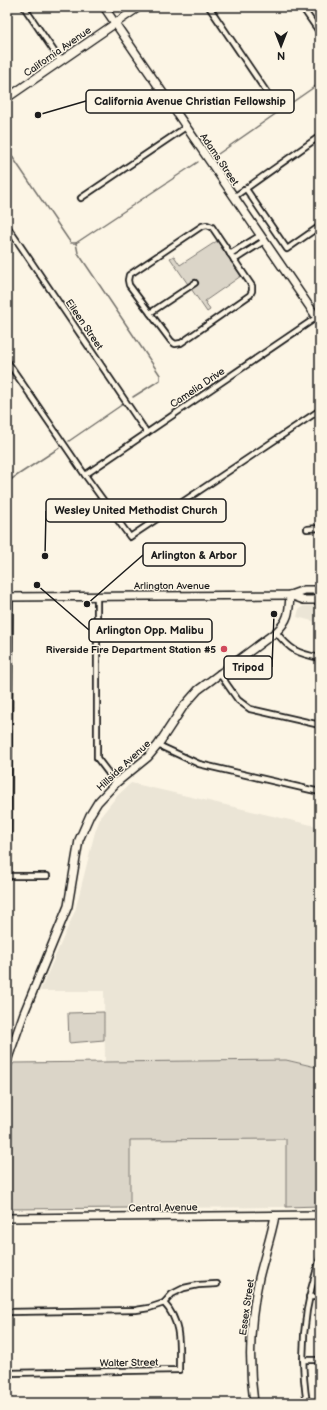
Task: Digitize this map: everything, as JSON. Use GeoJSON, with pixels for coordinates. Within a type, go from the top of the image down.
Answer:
{"type":"FeatureCollection","features":[{"type":"Feature","properties":{"kind":"main road","name":"Adams Street"},"geometry":{"type":"LineString","coordinates":[[104,7],[262,238],[319,318]]}},
{"type":"Feature","properties":{"kind":"main road","name":"California Avenue"},"geometry":{"type":"LineString","coordinates":[[7,97],[139,7]]}},
{"type":"Feature","properties":{"kind":"main road","name":"Arlington Avenue"},"geometry":{"type":"LineString","coordinates":[[9,597],[290,594],[304,590],[320,590]]}},
{"type":"Feature","properties":{"kind":"main road","name":"Arlington Avenue"},"geometry":{"type":"LineString","coordinates":[[290,594],[304,600],[320,600]]}},
{"type":"Feature","properties":{"kind":"main road","name":"Hillside Avenue"},"geometry":{"type":"LineString","coordinates":[[7,1061],[24,1013],[68,906],[79,840],[82,830],[98,802],[116,783],[148,757],[190,698],[198,690],[276,632],[286,620],[290,594]]}},
{"type":"Feature","properties":{"kind":"main road","name":"Central Avenue"},"geometry":{"type":"LineString","coordinates":[[7,1218],[320,1215]]}},
{"type":"Feature","properties":{"kind":"main road","name":"Essex Street"},"geometry":{"type":"LineString","coordinates":[[254,1403],[251,1370],[252,1320],[260,1277],[272,1235],[274,1216]]}},
{"type":"Feature","properties":{"kind":"street"},"geometry":{"type":"LineString","coordinates":[[24,7],[60,60]]}},
{"type":"Feature","properties":{"kind":"street"},"geometry":{"type":"LineString","coordinates":[[209,7],[276,106]]}},
{"type":"Feature","properties":{"kind":"street"},"geometry":{"type":"LineString","coordinates":[[302,7],[320,33]]}},
{"type":"Feature","properties":{"kind":"street"},"geometry":{"type":"LineString","coordinates":[[81,198],[186,127]]}},
{"type":"Feature","properties":{"kind":"street"},"geometry":{"type":"LineString","coordinates":[[234,197],[320,136]]}},
{"type":"Feature","properties":{"kind":"street"},"geometry":{"type":"LineString","coordinates":[[246,189],[287,249],[320,226]]}},
{"type":"Feature","properties":{"kind":"street"},"geometry":{"type":"LineString","coordinates":[[207,225],[212,227],[230,254],[252,286],[250,295],[181,343],[175,344],[171,341],[129,285],[128,280],[130,275],[202,226],[207,225]]}},
{"type":"Feature","properties":{"kind":"street","name":"Eileen Street"},"geometry":{"type":"LineString","coordinates":[[7,226],[147,433]]}},
{"type":"Feature","properties":{"kind":"street"},"geometry":{"type":"LineString","coordinates":[[230,254],[262,238]]}},
{"type":"Feature","properties":{"kind":"street"},"geometry":{"type":"LineString","coordinates":[[234,260],[262,238]]}},
{"type":"Feature","properties":{"kind":"street"},"geometry":{"type":"LineString","coordinates":[[150,313],[194,283]]}},
{"type":"Feature","properties":{"kind":"street","name":"Camelia Drive"},"geometry":{"type":"LineString","coordinates":[[85,475],[319,318]]}},
{"type":"Feature","properties":{"kind":"street"},"geometry":{"type":"LineString","coordinates":[[7,361],[85,475],[130,537],[320,410]]}},
{"type":"Feature","properties":{"kind":"street"},"geometry":{"type":"LineString","coordinates":[[307,529],[320,528]]}},
{"type":"Feature","properties":{"kind":"street"},"geometry":{"type":"LineString","coordinates":[[97,596],[97,758],[116,783]]}},
{"type":"Feature","properties":{"kind":"street"},"geometry":{"type":"LineString","coordinates":[[9,597],[8,876],[47,876]]}},
{"type":"Feature","properties":{"kind":"street"},"geometry":{"type":"LineString","coordinates":[[276,632],[286,645],[294,650],[302,654],[320,658]]}},
{"type":"Feature","properties":{"kind":"street"},"geometry":{"type":"LineString","coordinates":[[219,673],[238,700],[250,709],[320,725]]}},
{"type":"Feature","properties":{"kind":"street"},"geometry":{"type":"LineString","coordinates":[[158,745],[199,764],[320,792]]}},
{"type":"Feature","properties":{"kind":"street"},"geometry":{"type":"LineString","coordinates":[[307,1403],[303,1360],[306,1318],[309,1297],[320,1259]]}},
{"type":"Feature","properties":{"kind":"street"},"geometry":{"type":"LineString","coordinates":[[7,1312],[136,1310],[164,1304],[172,1294],[184,1288],[198,1285],[217,1284]]}},
{"type":"Feature","properties":{"kind":"street"},"geometry":{"type":"LineString","coordinates":[[309,1297],[320,1297]]}},
{"type":"Feature","properties":{"kind":"street","name":"Walter Street"},"geometry":{"type":"LineString","coordinates":[[7,1373],[179,1370],[177,1325],[172,1311],[164,1304]]}},
{"type":"Feature","properties":{"kind":"street"},"geometry":{"type":"LineString","coordinates":[[303,1360],[320,1360]]}},
{"type":"Feature","properties":{"kind":"shaded area"},"geometry":{"type":"Polygon","coordinates":[[[217,241],[241,276],[205,301],[210,310],[207,312],[170,258],[174,256],[180,265],[217,241]]]}},
{"type":"Feature","properties":{"kind":"shaded area"},"geometry":{"type":"Polygon","coordinates":[[[304,606],[320,606],[320,623],[297,617],[299,609],[304,606]]]}},
{"type":"Feature","properties":{"kind":"shaded area"},"geometry":{"type":"Polygon","coordinates":[[[131,783],[320,827],[320,1068],[286,1060],[105,1062],[104,991],[40,991],[75,911],[95,832],[101,816],[117,796],[131,783]]]}},
{"type":"Feature","properties":{"kind":"shaded area"},"geometry":{"type":"Polygon","coordinates":[[[104,1012],[104,1040],[69,1043],[68,1013],[104,1012]]]}},
{"type":"Feature","properties":{"kind":"shaded area"},"geometry":{"type":"Polygon","coordinates":[[[286,1060],[320,1068],[320,1206],[286,1207],[286,1139],[130,1140],[130,1208],[7,1209],[7,1088],[11,1067],[14,1063],[286,1060]]]}},
{"type":"Feature","properties":{"kind":"shaded area"},"geometry":{"type":"Polygon","coordinates":[[[286,1139],[286,1207],[130,1208],[129,1140],[286,1139]]]}},
{"type":"Feature","properties":{"kind":"waterway"},"geometry":{"type":"LineString","coordinates":[[218,154],[320,83]]}},
{"type":"Feature","properties":{"kind":"waterway"},"geometry":{"type":"LineString","coordinates":[[7,149],[71,243],[76,243],[198,162]]}},
{"type":"Feature","properties":{"kind":"waterway"},"geometry":{"type":"LineString","coordinates":[[76,243],[78,253],[160,375],[160,380],[133,397]]}},
{"type":"Feature","properties":{"kind":"waterway"},"geometry":{"type":"LineString","coordinates":[[69,441],[123,404]]}},
{"type":"Feature","properties":{"kind":"waterway"},"geometry":{"type":"LineString","coordinates":[[7,482],[59,448]]}},
{"type":"Feature","properties":{"kind":"place","name":"California Avenue Christian Fellowship"},"geometry":{"type":"Point","coordinates":[38,115]}},
{"type":"Feature","properties":{"kind":"place","name":"Wesley United Methodist Church"},"geometry":{"type":"Point","coordinates":[45,556]}},
{"type":"Feature","properties":{"kind":"place","name":"Arlington Opp. Malibu"},"geometry":{"type":"Point","coordinates":[37,585]}},
{"type":"Feature","properties":{"kind":"place","name":"Arlington & Arbor"},"geometry":{"type":"Point","coordinates":[87,604]}},
{"type":"Feature","properties":{"kind":"place","name":"Tripod"},"geometry":{"type":"Point","coordinates":[274,614]}},
{"type":"Feature","properties":{"kind":"place","name":"Riverside Fire Department Station #5"},"geometry":{"type":"Point","coordinates":[224,649]}}]}
